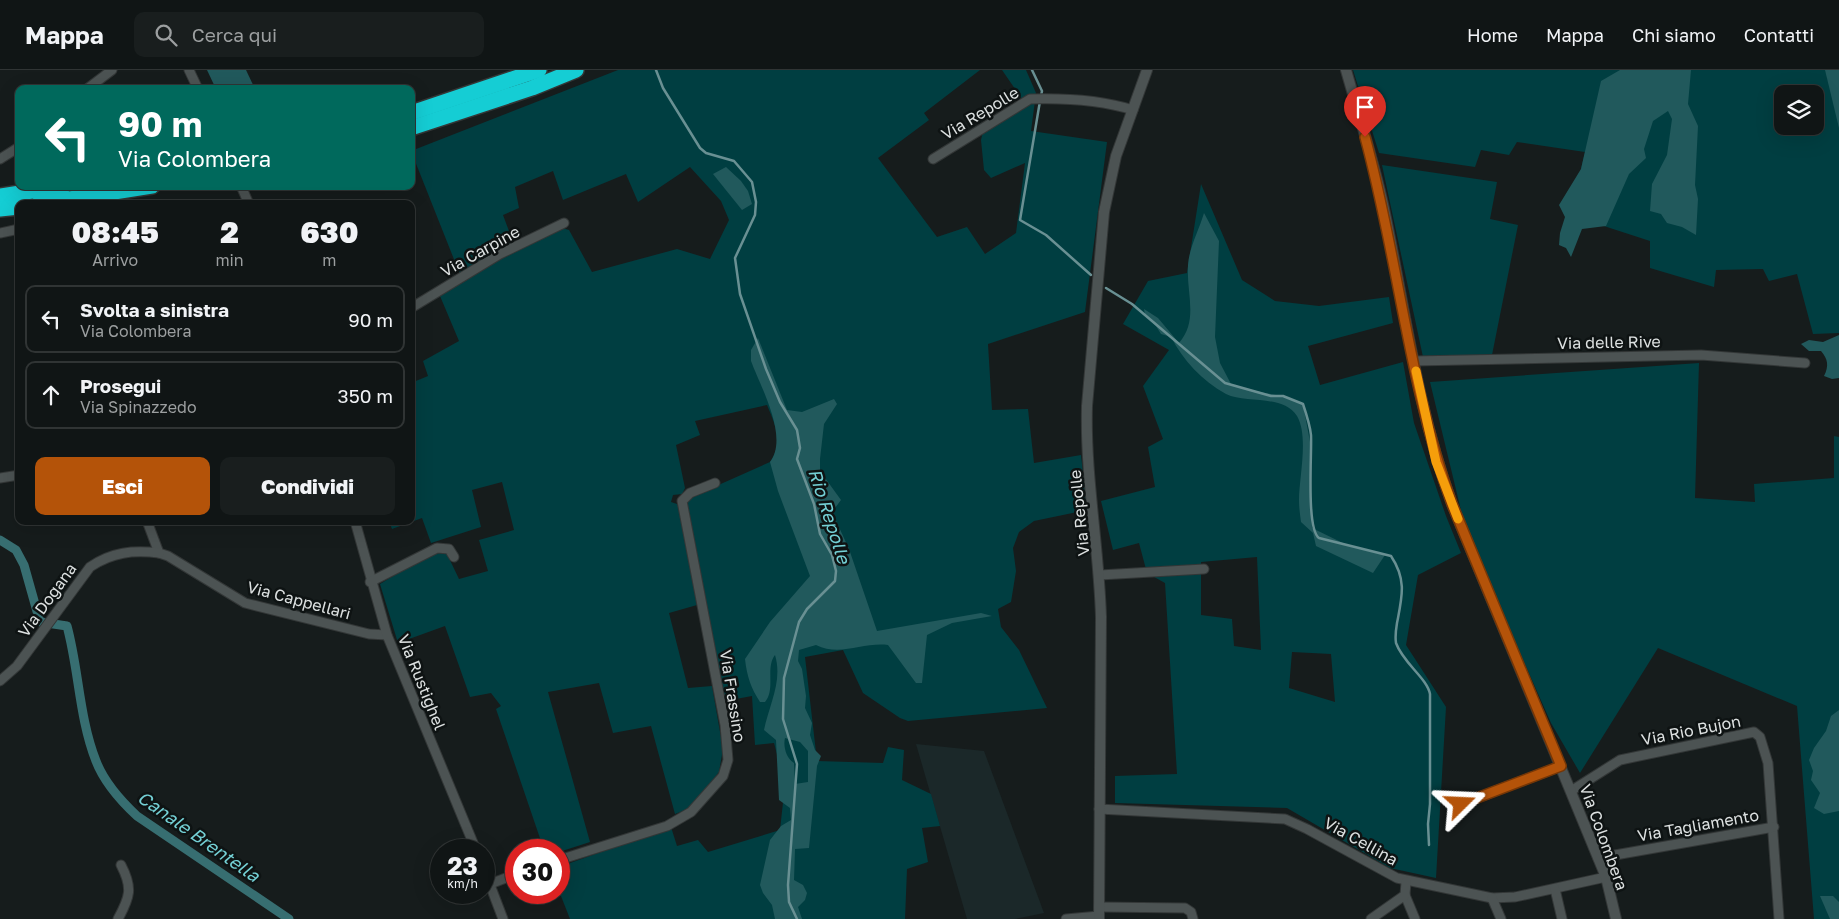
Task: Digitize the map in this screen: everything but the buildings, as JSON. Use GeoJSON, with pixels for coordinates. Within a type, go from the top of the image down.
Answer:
{"type":"FeatureCollection","features":[{"type":"Feature","properties":{"kind":"highway"},"geometry":{"type":"LineString","coordinates":[[415,112],[539,70]]}},
{"type":"Feature","properties":{"kind":"highway"},"geometry":{"type":"LineString","coordinates":[[415,127],[515,94],[576,70]]}},
{"type":"Feature","properties":{"kind":"highway"},"geometry":{"type":"LineString","coordinates":[[0,196],[38,190]]}},
{"type":"Feature","properties":{"kind":"highway"},"geometry":{"type":"LineString","coordinates":[[63,200],[127,190]]}},
{"type":"Feature","properties":{"kind":"highway"},"geometry":{"type":"LineString","coordinates":[[0,209],[15,207]]}},
{"type":"Feature","properties":{"kind":"street"},"geometry":{"type":"LineString","coordinates":[[91,85],[112,70]]}},
{"type":"Feature","properties":{"kind":"street"},"geometry":{"type":"LineString","coordinates":[[189,70],[196,85]]}},
{"type":"Feature","properties":{"kind":"street","name":"Via Repolle"},"geometry":{"type":"LineString","coordinates":[[1141,70],[1143,86]]}},
{"type":"Feature","properties":{"kind":"street","name":"Via Repolle"},"geometry":{"type":"LineString","coordinates":[[1099,914],[1100,575],[1086,436],[1087,406],[1104,212],[1116,156],[1143,86],[1147,70]]}},
{"type":"Feature","properties":{"kind":"street","name":"Via Colombera"},"geometry":{"type":"LineString","coordinates":[[1346,70],[1384,209],[1436,462],[1606,878],[1616,919]]}},
{"type":"Feature","properties":{"kind":"street","name":"Via Repolle"},"geometry":{"type":"LineString","coordinates":[[933,159],[1030,99],[1048,98],[1118,105],[1133,110]]}},
{"type":"Feature","properties":{"kind":"street"},"geometry":{"type":"LineString","coordinates":[[0,159],[15,150]]}},
{"type":"Feature","properties":{"kind":"street","name":"Via Carpine"},"geometry":{"type":"LineString","coordinates":[[415,306],[500,254],[564,223]]}},
{"type":"Feature","properties":{"kind":"street"},"geometry":{"type":"LineString","coordinates":[[0,232],[15,230]]}},
{"type":"Feature","properties":{"kind":"street","name":"Via delle Rive"},"geometry":{"type":"LineString","coordinates":[[1414,361],[1701,355],[1805,363]]}},
{"type":"Feature","properties":{"kind":"street"},"geometry":{"type":"LineString","coordinates":[[0,478],[15,476]]}},
{"type":"Feature","properties":{"kind":"street","name":"Via Frassino"},"geometry":{"type":"LineString","coordinates":[[570,857],[666,826],[691,812],[723,776],[728,760],[725,725],[682,501],[690,493],[715,483]]}},
{"type":"Feature","properties":{"kind":"street"},"geometry":{"type":"LineString","coordinates":[[148,525],[159,553]]}},
{"type":"Feature","properties":{"kind":"street","name":"Via Rustighel"},"geometry":{"type":"LineString","coordinates":[[356,525],[370,582],[387,635],[471,839]]}},
{"type":"Feature","properties":{"kind":"street"},"geometry":{"type":"LineString","coordinates":[[370,582],[437,548],[449,549],[454,557]]}},
{"type":"Feature","properties":{"kind":"street","name":"Via Dogana"},"geometry":{"type":"LineString","coordinates":[[0,681],[17,666],[90,567],[97,562],[128,552],[159,553]]}},
{"type":"Feature","properties":{"kind":"street","name":"Via Cappellari"},"geometry":{"type":"LineString","coordinates":[[159,553],[168,556],[245,603],[369,634],[387,635]]}},
{"type":"Feature","properties":{"kind":"street"},"geometry":{"type":"LineString","coordinates":[[1100,575],[1204,569]]}},
{"type":"Feature","properties":{"kind":"street","name":"Via Rio Bujon"},"geometry":{"type":"LineString","coordinates":[[1571,791],[1620,760],[1754,732],[1760,737],[1766,748],[1774,827],[1779,919]]}},
{"type":"Feature","properties":{"kind":"street"},"geometry":{"type":"LineString","coordinates":[[1461,804],[1561,766]]}},
{"type":"Feature","properties":{"kind":"street","name":"Via Cellina"},"geometry":{"type":"LineString","coordinates":[[1099,809],[1285,819],[1406,882],[1492,898],[1515,897],[1606,878]]}},
{"type":"Feature","properties":{"kind":"street","name":"Via Tagliamento"},"geometry":{"type":"LineString","coordinates":[[1598,858],[1774,827]]}},
{"type":"Feature","properties":{"kind":"street"},"geometry":{"type":"LineString","coordinates":[[118,919],[129,893],[129,879],[121,865]]}},
{"type":"Feature","properties":{"kind":"street"},"geometry":{"type":"LineString","coordinates":[[1406,882],[1405,895],[1415,919]]}},
{"type":"Feature","properties":{"kind":"street"},"geometry":{"type":"LineString","coordinates":[[1555,889],[1562,919]]}},
{"type":"Feature","properties":{"kind":"street"},"geometry":{"type":"LineString","coordinates":[[1371,919],[1405,895]]}},
{"type":"Feature","properties":{"kind":"street"},"geometry":{"type":"LineString","coordinates":[[495,897],[503,919]]}},
{"type":"Feature","properties":{"kind":"street"},"geometry":{"type":"LineString","coordinates":[[1492,898],[1501,919]]}},
{"type":"Feature","properties":{"kind":"street"},"geometry":{"type":"LineString","coordinates":[[1066,919],[1099,914],[1184,908],[1191,912],[1193,919]]}},
{"type":"Feature","properties":{"kind":"shaded area"},"geometry":{"type":"Polygon","coordinates":[[[207,70],[246,70],[253,85],[214,85],[207,70]]]}},
{"type":"Feature","properties":{"kind":"shaded area"},"geometry":{"type":"Polygon","coordinates":[[[618,70],[980,70],[924,113],[929,120],[878,158],[937,237],[967,227],[985,254],[1016,233],[1025,163],[991,178],[984,170],[981,140],[983,131],[1026,105],[1002,70],[1026,70],[1036,93],[1031,131],[1107,142],[1085,312],[988,344],[992,410],[1028,409],[1034,463],[1081,455],[1087,510],[1034,521],[1019,532],[1013,548],[1016,571],[1011,602],[998,609],[1001,627],[1019,650],[1047,708],[908,721],[900,718],[863,693],[843,650],[805,657],[817,761],[883,763],[888,747],[904,750],[902,780],[931,794],[940,826],[922,828],[928,862],[907,869],[905,919],[570,919],[564,904],[570,904],[570,863],[671,827],[677,846],[698,840],[708,852],[780,830],[785,784],[774,743],[755,745],[752,696],[725,701],[687,501],[696,495],[770,462],[777,448],[777,433],[767,405],[695,421],[700,435],[676,445],[685,488],[682,494],[673,495],[671,502],[677,504],[680,510],[697,605],[669,613],[688,688],[712,686],[723,749],[719,772],[691,808],[675,814],[651,726],[613,733],[599,683],[548,692],[590,842],[570,848],[570,839],[540,839],[496,709],[501,706],[491,693],[470,697],[445,626],[398,643],[380,584],[428,555],[442,551],[447,554],[459,579],[488,571],[479,540],[514,530],[502,482],[472,490],[481,527],[431,543],[422,518],[415,521],[415,381],[428,376],[423,361],[459,341],[440,296],[463,282],[415,161],[415,149],[618,70]],[[690,167],[638,202],[626,174],[563,200],[553,171],[515,187],[519,208],[503,215],[516,250],[562,228],[569,230],[592,272],[677,249],[710,259],[729,220],[721,201],[690,167]]]}},
{"type":"Feature","properties":{"kind":"shaded area"},"geometry":{"type":"Polygon","coordinates":[[[1353,70],[1839,70],[1839,333],[1813,334],[1797,274],[1769,281],[1763,269],[1716,270],[1714,287],[1650,268],[1650,241],[1570,215],[1585,152],[1517,142],[1509,155],[1481,150],[1475,167],[1379,153],[1353,70]]]}},
{"type":"Feature","properties":{"kind":"shaded area"},"geometry":{"type":"Polygon","coordinates":[[[1620,70],[1691,70],[1688,104],[1698,126],[1695,185],[1698,199],[1696,235],[1682,227],[1667,223],[1661,214],[1650,211],[1652,184],[1667,155],[1672,119],[1668,111],[1653,121],[1644,149],[1646,158],[1629,174],[1606,226],[1582,229],[1571,257],[1566,248],[1559,245],[1560,233],[1565,217],[1559,205],[1581,169],[1601,81],[1620,70]]]}},
{"type":"Feature","properties":{"kind":"shaded area"},"geometry":{"type":"Polygon","coordinates":[[[1825,70],[1839,70],[1839,128],[1825,70]]]}},
{"type":"Feature","properties":{"kind":"shaded area"},"geometry":{"type":"Polygon","coordinates":[[[1382,165],[1497,182],[1490,219],[1518,225],[1492,355],[1423,357],[1382,165]]]}},
{"type":"Feature","properties":{"kind":"shaded area"},"geometry":{"type":"Polygon","coordinates":[[[726,167],[741,181],[748,191],[752,204],[742,210],[713,174],[726,167]]]}},
{"type":"Feature","properties":{"kind":"shaded area"},"geometry":{"type":"Polygon","coordinates":[[[1201,184],[1242,280],[1275,301],[1319,306],[1389,297],[1393,323],[1308,346],[1320,385],[1403,362],[1414,423],[1446,516],[1461,553],[1418,575],[1406,645],[1446,707],[1436,878],[1390,868],[1287,808],[1115,803],[1115,776],[1177,774],[1165,583],[1147,573],[1139,543],[1113,550],[1101,501],[1155,487],[1148,447],[1163,439],[1143,386],[1169,350],[1123,324],[1148,281],[1187,273],[1201,184]],[[1257,557],[1201,562],[1201,615],[1232,619],[1234,646],[1261,650],[1257,557]],[[1292,652],[1289,688],[1335,702],[1331,654],[1292,652]]]}},
{"type":"Feature","properties":{"kind":"shaded area"},"geometry":{"type":"Polygon","coordinates":[[[1204,213],[1219,241],[1215,337],[1220,363],[1231,384],[1303,404],[1310,442],[1312,528],[1347,545],[1385,555],[1373,573],[1316,546],[1313,533],[1301,522],[1299,500],[1303,446],[1302,434],[1301,424],[1291,409],[1274,402],[1234,397],[1217,389],[1194,369],[1181,354],[1171,337],[1161,334],[1145,315],[1144,309],[1158,318],[1179,343],[1185,334],[1190,316],[1188,265],[1192,246],[1204,213]]]}},
{"type":"Feature","properties":{"kind":"shaded area"},"geometry":{"type":"Polygon","coordinates":[[[1839,335],[1839,378],[1832,379],[1824,376],[1827,363],[1821,351],[1809,351],[1801,344],[1809,340],[1823,342],[1839,335]]]}},
{"type":"Feature","properties":{"kind":"shaded area"},"geometry":{"type":"Polygon","coordinates":[[[758,338],[787,410],[802,412],[834,399],[837,404],[824,424],[820,471],[841,500],[832,512],[849,549],[877,631],[981,613],[992,616],[952,623],[927,635],[922,683],[916,683],[888,645],[870,645],[834,650],[816,645],[799,650],[798,661],[802,669],[806,696],[805,708],[812,723],[810,735],[815,750],[821,756],[817,766],[809,848],[795,849],[794,880],[803,885],[807,893],[805,900],[798,907],[802,919],[775,919],[772,905],[763,893],[760,885],[770,840],[781,826],[791,820],[790,808],[779,800],[776,740],[764,730],[776,684],[777,665],[775,655],[771,666],[770,691],[765,702],[760,702],[752,687],[745,659],[770,622],[810,576],[778,491],[770,462],[775,452],[775,426],[751,361],[751,350],[758,338]],[[785,738],[784,745],[789,758],[794,763],[795,784],[808,782],[808,751],[800,742],[785,738]]]}},
{"type":"Feature","properties":{"kind":"shaded area"},"geometry":{"type":"Polygon","coordinates":[[[1699,363],[1695,498],[1755,502],[1754,484],[1834,478],[1834,436],[1839,437],[1839,919],[1814,919],[1797,706],[1658,648],[1580,773],[1551,723],[1466,531],[1430,382],[1699,363]]]}},
{"type":"Feature","properties":{"kind":"shaded area"},"geometry":{"type":"Polygon","coordinates":[[[390,525],[403,525],[392,529],[390,525]]]}},
{"type":"Feature","properties":{"kind":"shaded area"},"geometry":{"type":"Polygon","coordinates":[[[1839,710],[1839,811],[1824,814],[1814,808],[1820,793],[1811,780],[1813,771],[1809,760],[1814,748],[1826,731],[1831,716],[1839,710]]]}},
{"type":"Feature","properties":{"kind":"shaded area"},"geometry":{"type":"Polygon","coordinates":[[[916,744],[984,751],[1044,913],[1015,919],[967,919],[916,744]]]}},
{"type":"Feature","properties":{"kind":"shaded area"},"geometry":{"type":"Polygon","coordinates":[[[1820,896],[1833,896],[1839,902],[1839,919],[1830,919],[1820,896]]]}},
{"type":"Feature","properties":{"kind":"waterway","name":"Rio Repolle"},"geometry":{"type":"LineString","coordinates":[[656,70],[663,88],[700,148],[706,153],[734,161],[752,182],[756,202],[755,215],[735,258],[740,294],[766,369],[780,402],[797,430],[800,448],[797,459],[814,504],[820,534],[832,555],[836,571],[835,581],[807,609],[799,622],[784,678],[783,719],[797,764],[788,885],[789,902],[797,919]]}},
{"type":"Feature","properties":{"kind":"waterway"},"geometry":{"type":"LineString","coordinates":[[1032,70],[1042,91],[1041,96]]}},
{"type":"Feature","properties":{"kind":"waterway"},"geometry":{"type":"LineString","coordinates":[[1040,101],[1020,220],[1046,235],[1091,275]]}},
{"type":"Feature","properties":{"kind":"waterway"},"geometry":{"type":"LineString","coordinates":[[1106,288],[1132,304],[1225,383],[1271,396],[1283,396],[1303,404],[1311,435],[1310,490],[1312,521],[1315,532],[1319,538],[1391,556],[1399,573],[1402,597],[1396,628],[1396,643],[1404,657],[1424,682],[1430,694],[1429,845]]}},
{"type":"Feature","properties":{"kind":"waterway","name":"Canale Brentella"},"geometry":{"type":"LineString","coordinates":[[0,540],[16,550],[24,565],[40,622],[67,626],[90,745],[99,769],[114,791],[137,816],[289,919]]}},
{"type":"Feature","properties":{"kind":"slow traffic"},"geometry":{"type":"LineString","coordinates":[[1416,371],[1425,419],[1436,462],[1458,519]]}},
{"type":"Feature","properties":{"kind":"route"},"geometry":{"type":"LineString","coordinates":[[1365,137],[1384,209],[1425,419],[1436,462],[1561,766],[1461,804]]}}]}
